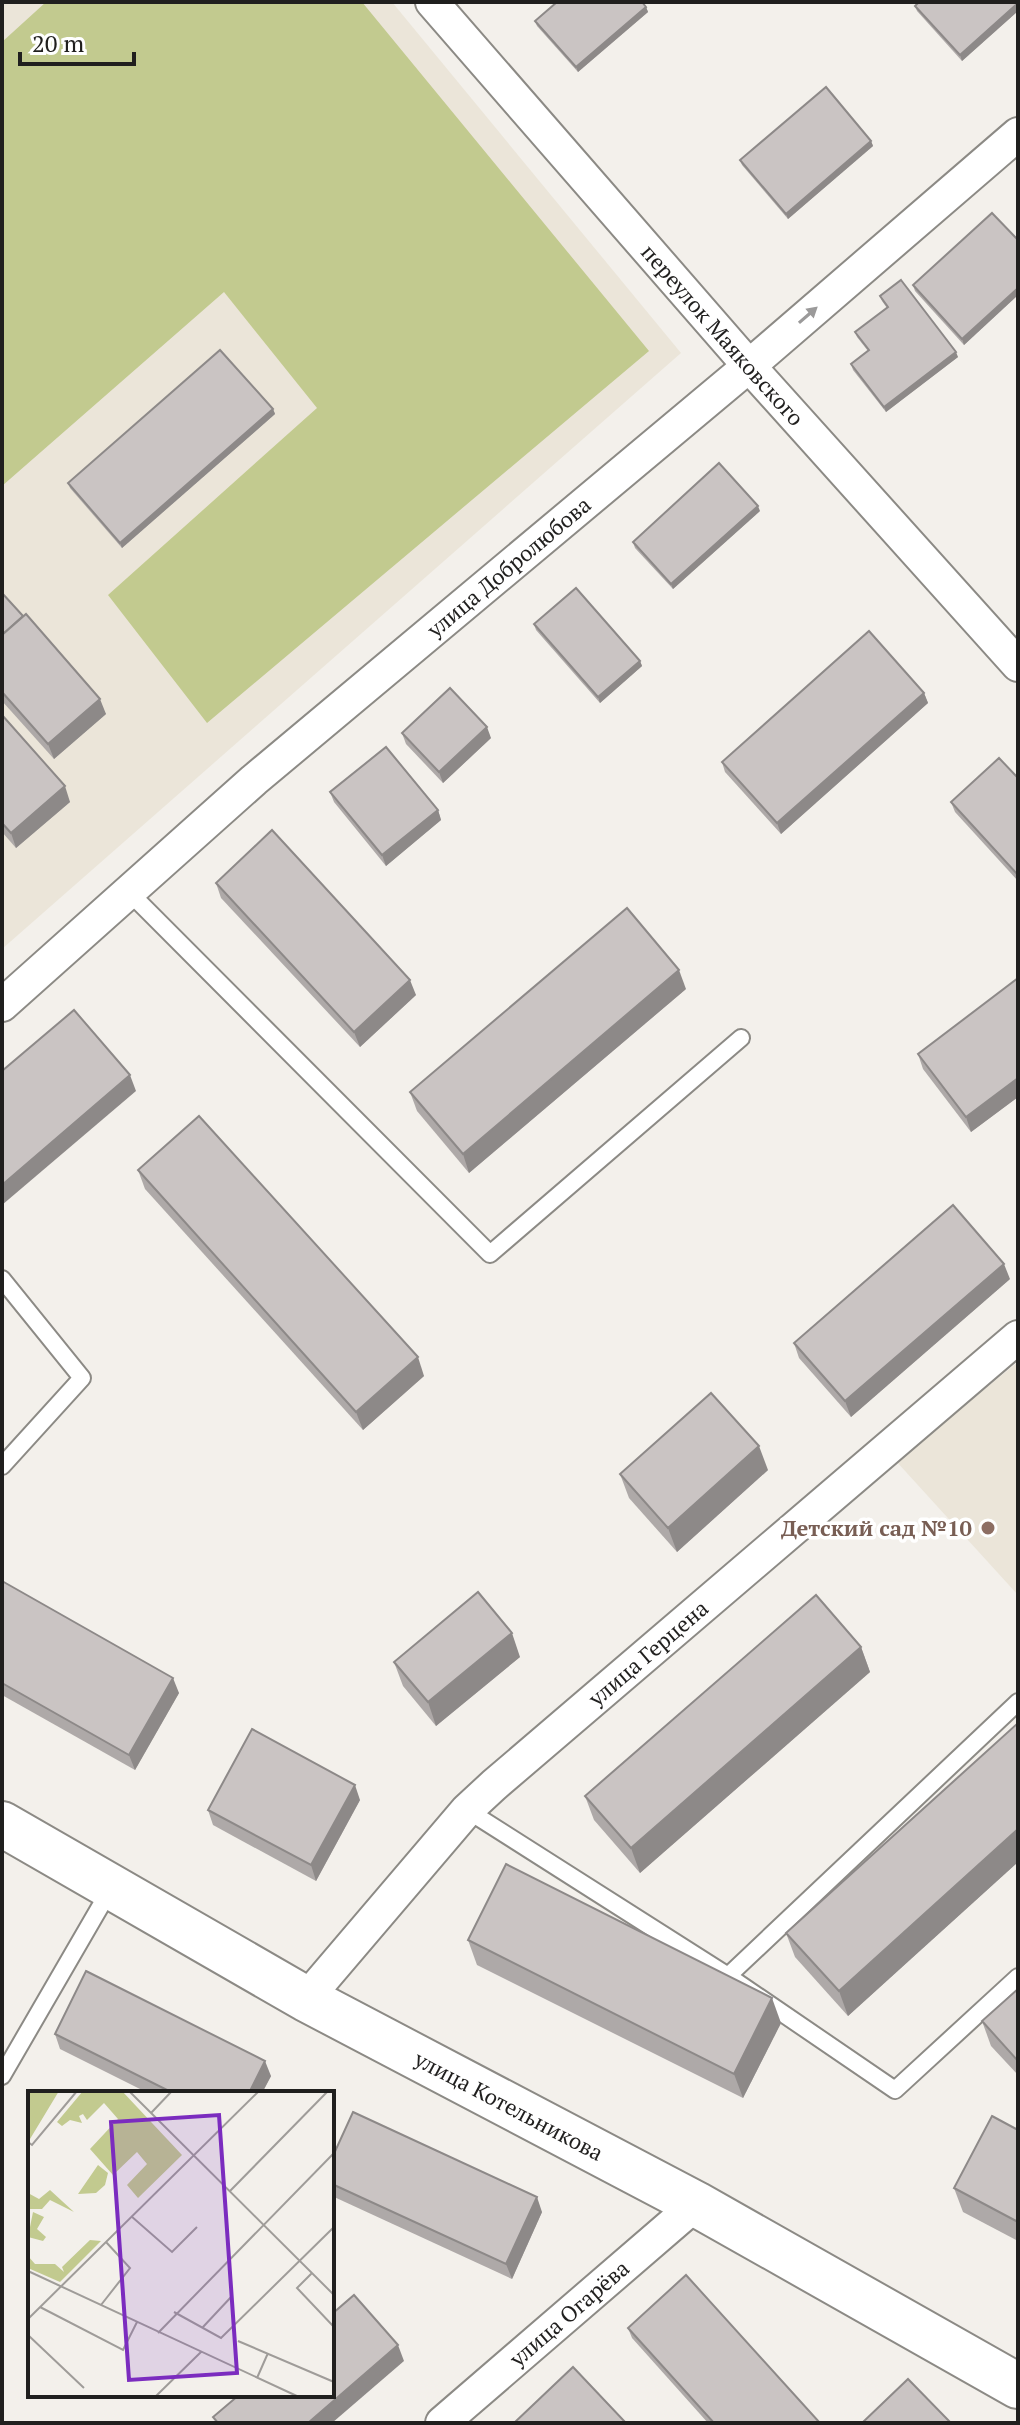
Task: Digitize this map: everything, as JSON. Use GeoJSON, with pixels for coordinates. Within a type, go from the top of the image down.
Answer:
{"type":"FeatureCollection","features":[{"type":"Feature","properties":{"kind":"street","name":"переулок Маяковского"},"geometry":{"type":"LineString","coordinates":[[432,2],[749,366],[1018,665]]}},
{"type":"Feature","properties":{"kind":"street","name":"улица Добролюбова"},"geometry":{"type":"LineString","coordinates":[[2,1005],[254,780],[749,366],[1018,134]]}},
{"type":"Feature","properties":{"kind":"street","name":"улица Герцена"},"geometry":{"type":"LineString","coordinates":[[306,1999],[467,1810],[1018,1337]]}},
{"type":"Feature","properties":{"kind":"street","name":"улица Котельникова"},"geometry":{"type":"LineString","coordinates":[[2,1824],[306,1999],[696,2204],[1018,2386]]}},
{"type":"Feature","properties":{"kind":"street","name":"улица Огарёва"},"geometry":{"type":"LineString","coordinates":[[442,2423],[696,2204]]}},
{"type":"Feature","properties":{"kind":"lane"},"geometry":{"type":"LineString","coordinates":[[129,892],[490,1254],[741,1038]]}},
{"type":"Feature","properties":{"kind":"lane"},"geometry":{"type":"LineString","coordinates":[[2,1279],[82,1378],[2,1466]]}},
{"type":"Feature","properties":{"kind":"lane"},"geometry":{"type":"LineString","coordinates":[[728,1976],[1018,1702]]}},
{"type":"Feature","properties":{"kind":"lane"},"geometry":{"type":"LineString","coordinates":[[467,1810],[728,1976],[895,2090],[1018,1977]]}},
{"type":"Feature","properties":{"kind":"lane"},"geometry":{"type":"LineString","coordinates":[[2,2076],[112,1886]]}},
{"type":"Feature","properties":{"kind":"shaded area"},"geometry":{"type":"Polygon","coordinates":[[[2,2],[392,2],[681,353],[2,949],[2,2]]]}},
{"type":"Feature","properties":{"kind":"shaded area","name":"Детский сад №10"},"geometry":{"type":"Polygon","coordinates":[[[1018,1362],[1018,1595],[896,1461],[1018,1362]]]}},
{"type":"Feature","properties":{"kind":"green space"},"geometry":{"type":"Polygon","coordinates":[[[46,2],[362,2],[649,351],[207,723],[108,595],[317,408],[224,292],[2,486],[2,42],[46,2]]]}},
{"type":"Feature","properties":{"kind":"building"},"geometry":{"type":"Polygon","coordinates":[[[557,2],[642,2],[646,7],[576,67],[535,21],[557,2]]]}},
{"type":"Feature","properties":{"kind":"building"},"geometry":{"type":"Polygon","coordinates":[[[919,2],[1018,3],[960,55],[915,6],[919,2]]]}},
{"type":"Feature","properties":{"kind":"building"},"geometry":{"type":"Polygon","coordinates":[[[826,87],[871,141],[786,214],[740,160],[826,87]]]}},
{"type":"Feature","properties":{"kind":"building"},"geometry":{"type":"Polygon","coordinates":[[[992,213],[1018,240],[1018,288],[962,339],[913,285],[992,213]]]}},
{"type":"Feature","properties":{"kind":"building"},"geometry":{"type":"Polygon","coordinates":[[[901,280],[956,352],[884,407],[851,364],[869,350],[855,332],[888,307],[880,296],[901,280]]]}},
{"type":"Feature","properties":{"kind":"building"},"geometry":{"type":"Polygon","coordinates":[[[220,350],[273,409],[120,543],[68,483],[220,350]]]}},
{"type":"Feature","properties":{"kind":"building"},"geometry":{"type":"Polygon","coordinates":[[[719,463],[758,506],[671,584],[633,542],[719,463]]]}},
{"type":"Feature","properties":{"kind":"building"},"geometry":{"type":"Polygon","coordinates":[[[576,588],[640,661],[598,697],[534,624],[576,588]]]}},
{"type":"Feature","properties":{"kind":"building"},"geometry":{"type":"Polygon","coordinates":[[[2,593],[23,616],[2,635],[2,593]]]}},
{"type":"Feature","properties":{"kind":"building"},"geometry":{"type":"Polygon","coordinates":[[[26,614],[100,699],[48,744],[2,692],[2,635],[26,614]]]}},
{"type":"Feature","properties":{"kind":"building"},"geometry":{"type":"Polygon","coordinates":[[[869,631],[924,693],[777,823],[722,762],[869,631]]]}},
{"type":"Feature","properties":{"kind":"building"},"geometry":{"type":"Polygon","coordinates":[[[450,688],[487,727],[439,772],[402,733],[450,688]]]}},
{"type":"Feature","properties":{"kind":"building"},"geometry":{"type":"Polygon","coordinates":[[[2,715],[65,786],[11,833],[2,823],[2,715]]]}},
{"type":"Feature","properties":{"kind":"building"},"geometry":{"type":"Polygon","coordinates":[[[386,747],[438,810],[382,855],[330,792],[386,747]]]}},
{"type":"Feature","properties":{"kind":"building"},"geometry":{"type":"Polygon","coordinates":[[[999,758],[1018,778],[1018,875],[951,802],[999,758]]]}},
{"type":"Feature","properties":{"kind":"building"},"geometry":{"type":"Polygon","coordinates":[[[272,830],[410,980],[354,1032],[216,883],[272,830]]]}},
{"type":"Feature","properties":{"kind":"building"},"geometry":{"type":"Polygon","coordinates":[[[627,908],[679,970],[463,1154],[410,1092],[627,908]]]}},
{"type":"Feature","properties":{"kind":"building"},"geometry":{"type":"Polygon","coordinates":[[[1018,978],[1018,1078],[966,1117],[918,1054],[1018,978]]]}},
{"type":"Feature","properties":{"kind":"building"},"geometry":{"type":"Polygon","coordinates":[[[74,1010],[130,1075],[2,1185],[2,1071],[74,1010]]]}},
{"type":"Feature","properties":{"kind":"building"},"geometry":{"type":"Polygon","coordinates":[[[199,1116],[418,1357],[356,1412],[138,1170],[199,1116]]]}},
{"type":"Feature","properties":{"kind":"building"},"geometry":{"type":"Polygon","coordinates":[[[953,1205],[1004,1264],[845,1401],[794,1343],[953,1205]]]}},
{"type":"Feature","properties":{"kind":"building"},"geometry":{"type":"Polygon","coordinates":[[[711,1393],[759,1446],[668,1528],[620,1474],[711,1393]]]}},
{"type":"Feature","properties":{"kind":"building"},"geometry":{"type":"Polygon","coordinates":[[[2,1581],[173,1678],[129,1755],[2,1683],[2,1581]]]}},
{"type":"Feature","properties":{"kind":"building"},"geometry":{"type":"Polygon","coordinates":[[[478,1592],[512,1633],[428,1702],[394,1662],[478,1592]]]}},
{"type":"Feature","properties":{"kind":"building"},"geometry":{"type":"Polygon","coordinates":[[[816,1595],[861,1647],[631,1848],[585,1796],[816,1595]]]}},
{"type":"Feature","properties":{"kind":"building"},"geometry":{"type":"Polygon","coordinates":[[[1018,1723],[1018,1829],[839,1991],[786,1933],[1018,1723]]]}},
{"type":"Feature","properties":{"kind":"building"},"geometry":{"type":"Polygon","coordinates":[[[252,1729],[355,1785],[311,1865],[208,1810],[252,1729]]]}},
{"type":"Feature","properties":{"kind":"building"},"geometry":{"type":"Polygon","coordinates":[[[506,1864],[772,1998],[734,2074],[468,1940],[506,1864]]]}},
{"type":"Feature","properties":{"kind":"building"},"geometry":{"type":"Polygon","coordinates":[[[86,1971],[265,2061],[250,2091],[169,2091],[55,2034],[86,1971]]]}},
{"type":"Feature","properties":{"kind":"building"},"geometry":{"type":"Polygon","coordinates":[[[1018,1989],[1018,2061],[982,2021],[1018,1989]]]}},
{"type":"Feature","properties":{"kind":"building"},"geometry":{"type":"Polygon","coordinates":[[[353,2112],[537,2197],[506,2264],[334,2185],[334,2154],[353,2112]]]}},
{"type":"Feature","properties":{"kind":"building"},"geometry":{"type":"Polygon","coordinates":[[[992,2116],[1018,2130],[1018,2222],[954,2188],[992,2116]]]}},
{"type":"Feature","properties":{"kind":"building"},"geometry":{"type":"Polygon","coordinates":[[[686,2275],[820,2423],[714,2423],[628,2328],[686,2275]]]}},
{"type":"Feature","properties":{"kind":"building"},"geometry":{"type":"Polygon","coordinates":[[[354,2295],[398,2345],[308,2423],[218,2423],[213,2417],[237,2397],[334,2397],[334,2312],[354,2295]]]}},
{"type":"Feature","properties":{"kind":"building"},"geometry":{"type":"Polygon","coordinates":[[[573,2367],[626,2423],[514,2423],[573,2367]]]}},
{"type":"Feature","properties":{"kind":"building"},"geometry":{"type":"Polygon","coordinates":[[[908,2379],[951,2423],[862,2423],[908,2379]]]}},
{"type":"Feature","properties":{"kind":"place","name":"Детский сад №10"},"geometry":{"type":"Point","coordinates":[988,1528]}}]}
